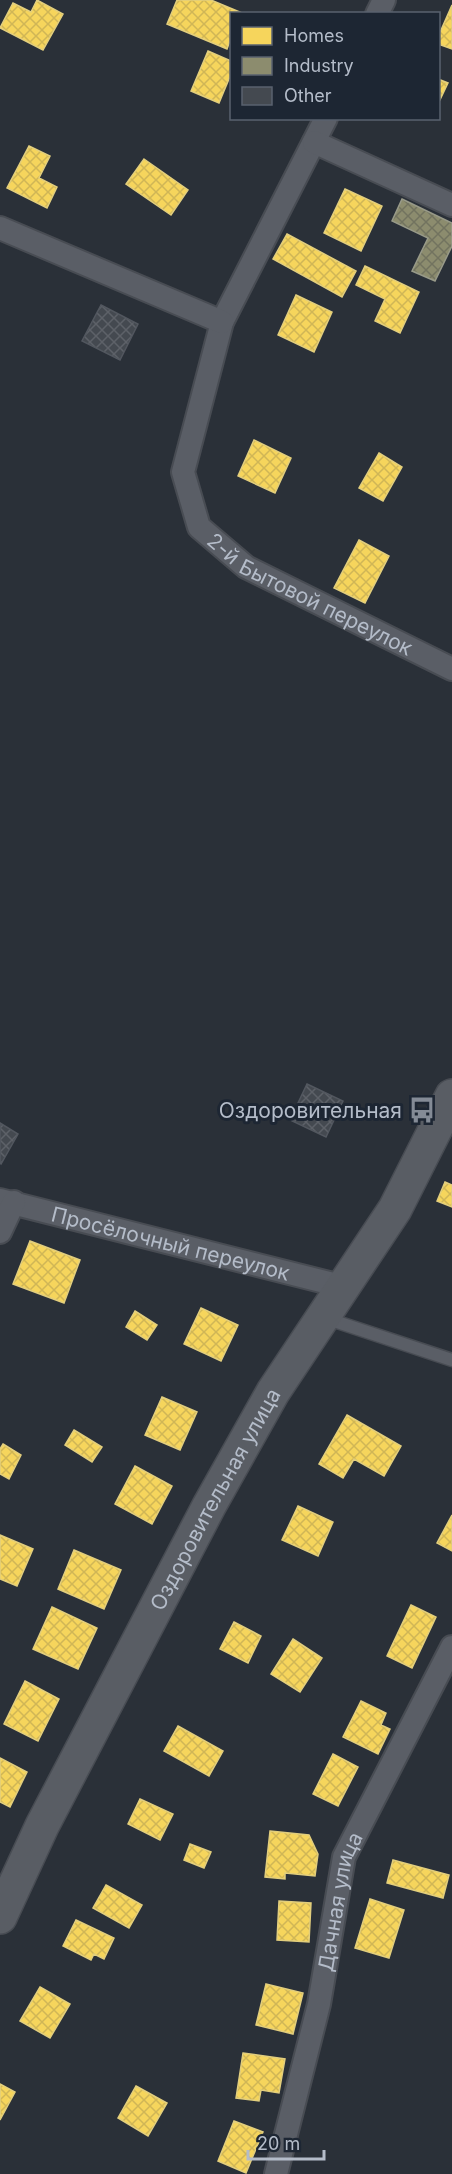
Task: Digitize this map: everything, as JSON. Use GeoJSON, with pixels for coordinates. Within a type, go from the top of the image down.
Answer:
{"type":"FeatureCollection","features":[{"type":"Feature","properties":{"kind":"street","name":"2-й Бытовой переулок"},"geometry":{"type":"LineString","coordinates":[[325,120],[222,322],[183,472],[199,527],[246,567],[452,669]]}},
{"type":"Feature","properties":{"kind":"street"},"geometry":{"type":"LineString","coordinates":[[314,142],[452,205]]}},
{"type":"Feature","properties":{"kind":"street"},"geometry":{"type":"LineString","coordinates":[[0,228],[222,322]]}},
{"type":"Feature","properties":{"kind":"street","name":"Оздоровительная улица"},"geometry":{"type":"LineString","coordinates":[[0,1917],[42,1826],[210,1506],[273,1392],[341,1286],[395,1209],[452,1096]]}},
{"type":"Feature","properties":{"kind":"street"},"geometry":{"type":"LineString","coordinates":[[0,1232],[7,1201]]}},
{"type":"Feature","properties":{"kind":"street","name":"Просёлочный переулок"},"geometry":{"type":"LineString","coordinates":[[7,1201],[341,1286]]}},
{"type":"Feature","properties":{"kind":"street","name":"Дачная улица"},"geometry":{"type":"LineString","coordinates":[[276,2174],[319,2004],[344,1857],[452,1647]]}},
{"type":"Feature","properties":{"kind":"lane"},"geometry":{"type":"LineString","coordinates":[[322,1317],[452,1360]]}},
{"type":"Feature","properties":{"kind":"building: Homes"},"geometry":{"type":"Polygon","coordinates":[[[37,0],[63,14],[43,50],[0,28],[13,3],[31,12],[37,0]]]}},
{"type":"Feature","properties":{"kind":"building: Homes"},"geometry":{"type":"Polygon","coordinates":[[[177,0],[211,0],[240,12],[230,12],[230,41],[227,49],[167,24],[177,0]]]}},
{"type":"Feature","properties":{"kind":"building: Homes"},"geometry":{"type":"Polygon","coordinates":[[[452,5],[452,49],[440,45],[440,32],[452,5]]]}},
{"type":"Feature","properties":{"kind":"building: Homes"},"geometry":{"type":"Polygon","coordinates":[[[208,51],[230,61],[230,76],[219,103],[191,91],[208,51]]]}},
{"type":"Feature","properties":{"kind":"building: Homes"},"geometry":{"type":"Polygon","coordinates":[[[440,80],[448,83],[440,100],[440,80]]]}},
{"type":"Feature","properties":{"kind":"building: Homes"},"geometry":{"type":"Polygon","coordinates":[[[29,146],[50,156],[39,178],[57,187],[47,208],[7,188],[29,146]]]}},
{"type":"Feature","properties":{"kind":"building: Homes"},"geometry":{"type":"Polygon","coordinates":[[[144,159],[188,190],[171,215],[126,184],[144,159]]]}},
{"type":"Feature","properties":{"kind":"building: Homes"},"geometry":{"type":"Polygon","coordinates":[[[345,189],[382,206],[361,251],[324,233],[345,189]]]}},
{"type":"Feature","properties":{"kind":"building: Homes"},"geometry":{"type":"Polygon","coordinates":[[[287,234],[356,271],[342,297],[273,259],[287,234]]]}},
{"type":"Feature","properties":{"kind":"building: Homes"},"geometry":{"type":"Polygon","coordinates":[[[365,266],[419,292],[400,333],[375,321],[385,299],[356,285],[365,266]]]}},
{"type":"Feature","properties":{"kind":"building: Homes"},"geometry":{"type":"Polygon","coordinates":[[[296,295],[332,312],[314,352],[278,335],[296,295]]]}},
{"type":"Feature","properties":{"kind":"building: Homes"},"geometry":{"type":"Polygon","coordinates":[[[254,440],[291,458],[275,493],[238,476],[254,440]]]}},
{"type":"Feature","properties":{"kind":"building: Homes"},"geometry":{"type":"Polygon","coordinates":[[[379,453],[402,467],[383,501],[359,488],[379,453]]]}},
{"type":"Feature","properties":{"kind":"building: Homes"},"geometry":{"type":"Polygon","coordinates":[[[359,540],[389,556],[365,603],[334,588],[359,540]]]}},
{"type":"Feature","properties":{"kind":"building: Homes"},"geometry":{"type":"Polygon","coordinates":[[[445,1182],[452,1185],[452,1207],[437,1201],[445,1182]]]}},
{"type":"Feature","properties":{"kind":"building: Homes"},"geometry":{"type":"Polygon","coordinates":[[[30,1241],[80,1260],[64,1303],[13,1284],[30,1241]]]}},
{"type":"Feature","properties":{"kind":"building: Homes"},"geometry":{"type":"Polygon","coordinates":[[[201,1308],[238,1325],[221,1361],[184,1344],[201,1308]]]}},
{"type":"Feature","properties":{"kind":"building: Homes"},"geometry":{"type":"Polygon","coordinates":[[[135,1311],[157,1325],[147,1340],[126,1327],[135,1311]]]}},
{"type":"Feature","properties":{"kind":"building: Homes"},"geometry":{"type":"Polygon","coordinates":[[[162,1397],[197,1412],[180,1450],[145,1435],[162,1397]]]}},
{"type":"Feature","properties":{"kind":"building: Homes"},"geometry":{"type":"Polygon","coordinates":[[[347,1415],[401,1446],[384,1476],[354,1459],[343,1478],[319,1464],[347,1415]]]}},
{"type":"Feature","properties":{"kind":"building: Homes"},"geometry":{"type":"Polygon","coordinates":[[[74,1430],[102,1447],[92,1462],[65,1445],[74,1430]]]}},
{"type":"Feature","properties":{"kind":"building: Homes"},"geometry":{"type":"Polygon","coordinates":[[[3,1444],[21,1455],[9,1479],[0,1474],[0,1449],[3,1444]]]}},
{"type":"Feature","properties":{"kind":"building: Homes"},"geometry":{"type":"Polygon","coordinates":[[[135,1466],[172,1486],[152,1524],[115,1504],[135,1466]]]}},
{"type":"Feature","properties":{"kind":"building: Homes"},"geometry":{"type":"Polygon","coordinates":[[[298,1506],[333,1522],[318,1556],[282,1540],[298,1506]]]}},
{"type":"Feature","properties":{"kind":"building: Homes"},"geometry":{"type":"Polygon","coordinates":[[[452,1515],[452,1551],[437,1543],[452,1515]]]}},
{"type":"Feature","properties":{"kind":"building: Homes"},"geometry":{"type":"Polygon","coordinates":[[[0,1535],[33,1549],[17,1586],[0,1579],[0,1535]]]}},
{"type":"Feature","properties":{"kind":"building: Homes"},"geometry":{"type":"Polygon","coordinates":[[[74,1550],[121,1570],[104,1609],[58,1589],[74,1550]]]}},
{"type":"Feature","properties":{"kind":"building: Homes"},"geometry":{"type":"Polygon","coordinates":[[[411,1605],[436,1617],[412,1668],[387,1656],[411,1605]]]}},
{"type":"Feature","properties":{"kind":"building: Homes"},"geometry":{"type":"Polygon","coordinates":[[[52,1607],[97,1628],[78,1669],[33,1649],[52,1607]]]}},
{"type":"Feature","properties":{"kind":"building: Homes"},"geometry":{"type":"Polygon","coordinates":[[[234,1622],[261,1636],[248,1663],[220,1649],[234,1622]]]}},
{"type":"Feature","properties":{"kind":"building: Homes"},"geometry":{"type":"Polygon","coordinates":[[[293,1639],[322,1658],[300,1692],[271,1674],[293,1639]]]}},
{"type":"Feature","properties":{"kind":"building: Homes"},"geometry":{"type":"Polygon","coordinates":[[[25,1681],[59,1699],[38,1741],[4,1724],[25,1681]]]}},
{"type":"Feature","properties":{"kind":"building: Homes"},"geometry":{"type":"Polygon","coordinates":[[[361,1701],[386,1713],[381,1725],[390,1729],[378,1754],[343,1737],[361,1701]]]}},
{"type":"Feature","properties":{"kind":"building: Homes"},"geometry":{"type":"Polygon","coordinates":[[[178,1726],[223,1751],[209,1776],[164,1751],[178,1726]]]}},
{"type":"Feature","properties":{"kind":"building: Homes"},"geometry":{"type":"Polygon","coordinates":[[[333,1754],[358,1767],[338,1806],[313,1794],[333,1754]]]}},
{"type":"Feature","properties":{"kind":"building: Homes"},"geometry":{"type":"Polygon","coordinates":[[[0,1758],[27,1772],[10,1807],[0,1802],[0,1758]]]}},
{"type":"Feature","properties":{"kind":"building: Homes"},"geometry":{"type":"Polygon","coordinates":[[[140,1799],[173,1814],[160,1840],[128,1824],[140,1799]]]}},
{"type":"Feature","properties":{"kind":"building: Homes"},"geometry":{"type":"Polygon","coordinates":[[[270,1831],[309,1835],[318,1854],[315,1876],[285,1873],[285,1879],[265,1877],[270,1831]]]}},
{"type":"Feature","properties":{"kind":"building: Homes"},"geometry":{"type":"Polygon","coordinates":[[[190,1844],[211,1852],[204,1868],[184,1860],[190,1844]]]}},
{"type":"Feature","properties":{"kind":"building: Homes"},"geometry":{"type":"Polygon","coordinates":[[[393,1860],[449,1875],[443,1898],[387,1883],[393,1860]]]}},
{"type":"Feature","properties":{"kind":"building: Homes"},"geometry":{"type":"Polygon","coordinates":[[[106,1885],[142,1905],[129,1928],[93,1908],[106,1885]]]}},
{"type":"Feature","properties":{"kind":"building: Homes"},"geometry":{"type":"Polygon","coordinates":[[[370,1899],[404,1910],[389,1958],[355,1948],[370,1899]]]}},
{"type":"Feature","properties":{"kind":"building: Homes"},"geometry":{"type":"Polygon","coordinates":[[[279,1901],[311,1903],[309,1942],[277,1940],[279,1901]]]}},
{"type":"Feature","properties":{"kind":"building: Homes"},"geometry":{"type":"Polygon","coordinates":[[[76,1920],[114,1938],[104,1959],[94,1954],[91,1960],[63,1946],[76,1920]]]}},
{"type":"Feature","properties":{"kind":"building: Homes"},"geometry":{"type":"Polygon","coordinates":[[[266,1984],[303,1993],[293,2034],[256,2025],[266,1984]]]}},
{"type":"Feature","properties":{"kind":"building: Homes"},"geometry":{"type":"Polygon","coordinates":[[[40,1987],[70,2004],[50,2038],[20,2021],[40,1987]]]}},
{"type":"Feature","properties":{"kind":"building: Homes"},"geometry":{"type":"Polygon","coordinates":[[[243,2053],[285,2059],[279,2093],[261,2090],[259,2101],[236,2098],[243,2053]]]}},
{"type":"Feature","properties":{"kind":"building: Homes"},"geometry":{"type":"Polygon","coordinates":[[[0,2084],[15,2092],[0,2120],[0,2084]]]}},
{"type":"Feature","properties":{"kind":"building: Homes"},"geometry":{"type":"Polygon","coordinates":[[[136,2086],[167,2103],[148,2136],[118,2118],[136,2086]]]}},
{"type":"Feature","properties":{"kind":"building: Homes"},"geometry":{"type":"Polygon","coordinates":[[[234,2121],[263,2132],[246,2173],[218,2161],[234,2121]]]}},
{"type":"Feature","properties":{"kind":"building: Industry"},"geometry":{"type":"Polygon","coordinates":[[[402,199],[452,223],[452,246],[435,281],[412,271],[428,238],[392,221],[402,199]]]}},
{"type":"Feature","properties":{"kind":"building: Other"},"geometry":{"type":"Polygon","coordinates":[[[101,305],[138,324],[120,360],[82,341],[101,305]]]}},
{"type":"Feature","properties":{"kind":"building: Other"},"geometry":{"type":"Polygon","coordinates":[[[307,1084],[343,1101],[326,1137],[290,1120],[307,1084]]]}},
{"type":"Feature","properties":{"kind":"building: Other"},"geometry":{"type":"Polygon","coordinates":[[[0,1123],[18,1134],[1,1164],[0,1163],[0,1123]]]}},
{"type":"Feature","properties":{"kind":"place","name":"Оздоровительная"},"geometry":{"type":"Point","coordinates":[422,1110]}}]}
